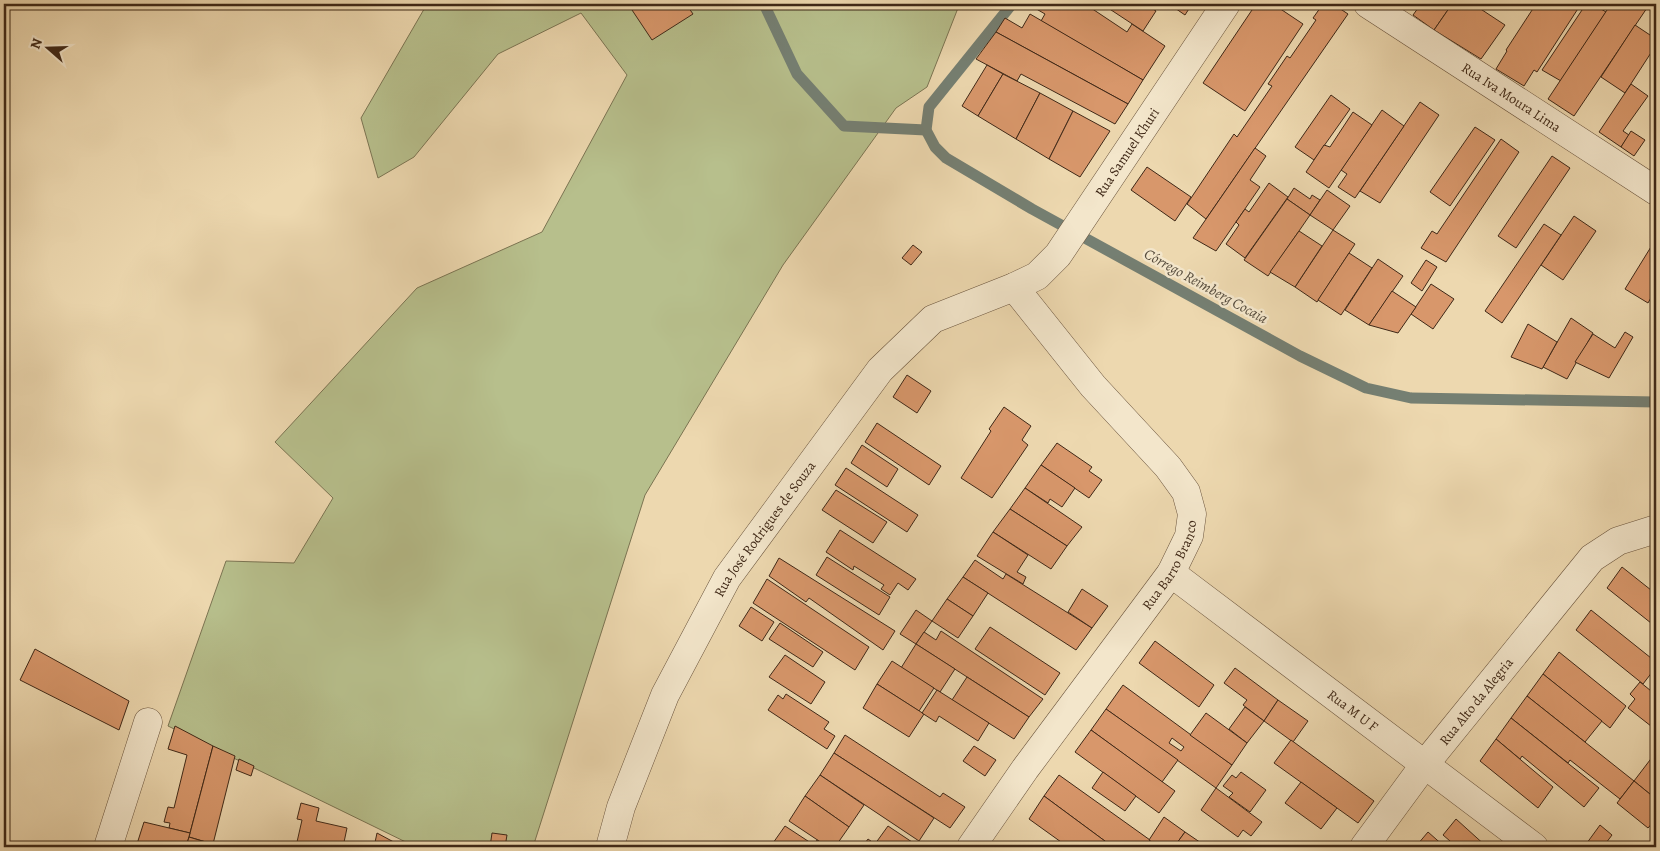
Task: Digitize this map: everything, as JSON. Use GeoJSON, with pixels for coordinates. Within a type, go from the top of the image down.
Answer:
{"type":"FeatureCollection","features":[{"type":"Feature","properties":{"kind":"street","name":"Rua Samuel Khuri"},"geometry":{"type":"LineString","coordinates":[[1014,287],[1037,276],[1058,255],[1226,4]]}},
{"type":"Feature","properties":{"kind":"street","name":"Rua Iva Moura Lima"},"geometry":{"type":"LineString","coordinates":[[1368,4],[1656,190]]}},
{"type":"Feature","properties":{"kind":"street","name":"Rua Barro Branco"},"geometry":{"type":"LineString","coordinates":[[971,847],[1025,769],[1171,573],[1189,536],[1192,514],[1186,492],[1168,467],[1093,386],[1014,287]]}},
{"type":"Feature","properties":{"kind":"street","name":"Rua José Rodrigues de Souza"},"geometry":{"type":"LineString","coordinates":[[610,847],[621,807],[665,695],[727,578],[880,370],[933,318],[1014,287]]}},
{"type":"Feature","properties":{"kind":"street","name":"Rua Alto da Alegria"},"geometry":{"type":"LineString","coordinates":[[1364,847],[1424,764],[1592,558],[1618,541],[1656,529]]}},
{"type":"Feature","properties":{"kind":"street","name":"Rua M U F"},"geometry":{"type":"LineString","coordinates":[[1171,573],[1534,847]]}},
{"type":"Feature","properties":{"kind":"street"},"geometry":{"type":"LineString","coordinates":[[108,847],[148,722]]}},
{"type":"Feature","properties":{"kind":"green space"},"geometry":{"type":"Polygon","coordinates":[[[427,4],[962,4],[958,8],[927,87],[896,108],[783,265],[645,495],[533,847],[416,847],[168,726],[226,561],[294,563],[333,498],[275,442],[417,288],[542,232],[627,75],[581,13],[498,54],[414,157],[378,178],[361,118],[427,4]]]}},
{"type":"Feature","properties":{"kind":"building"},"geometry":{"type":"Polygon","coordinates":[[[628,4],[686,4],[693,14],[652,40],[628,4]]]}},
{"type":"Feature","properties":{"kind":"building"},"geometry":{"type":"Polygon","coordinates":[[[1035,4],[1085,4],[1127,32],[1132,24],[1165,46],[1143,80],[1041,21],[1045,14],[1033,7],[1035,4]]]}},
{"type":"Feature","properties":{"kind":"building"},"geometry":{"type":"Polygon","coordinates":[[[1102,4],[1145,4],[1156,11],[1143,31],[1102,4]]]}},
{"type":"Feature","properties":{"kind":"building"},"geometry":{"type":"Polygon","coordinates":[[[1169,4],[1192,4],[1185,15],[1169,4]]]}},
{"type":"Feature","properties":{"kind":"building"},"geometry":{"type":"Polygon","coordinates":[[[1256,4],[1273,4],[1303,24],[1245,111],[1203,83],[1256,4]]]}},
{"type":"Feature","properties":{"kind":"building"},"geometry":{"type":"Polygon","coordinates":[[[1323,4],[1333,4],[1348,14],[1206,219],[1187,204],[1234,134],[1237,137],[1272,86],[1268,84],[1287,56],[1290,58],[1316,20],[1313,18],[1323,4]]]}},
{"type":"Feature","properties":{"kind":"building"},"geometry":{"type":"Polygon","coordinates":[[[1421,4],[1452,4],[1434,30],[1413,15],[1421,4]]]}},
{"type":"Feature","properties":{"kind":"building"},"geometry":{"type":"Polygon","coordinates":[[[1452,4],[1473,4],[1505,25],[1481,59],[1434,30],[1452,4]]]}},
{"type":"Feature","properties":{"kind":"building"},"geometry":{"type":"Polygon","coordinates":[[[1536,4],[1581,4],[1537,72],[1534,70],[1524,86],[1496,69],[1536,4]]]}},
{"type":"Feature","properties":{"kind":"building"},"geometry":{"type":"Polygon","coordinates":[[[1586,4],[1593,4],[1606,12],[1561,81],[1542,70],[1586,4]]]}},
{"type":"Feature","properties":{"kind":"building"},"geometry":{"type":"Polygon","coordinates":[[[1611,4],[1649,5],[1574,116],[1548,99],[1611,4]]]}},
{"type":"Feature","properties":{"kind":"building"},"geometry":{"type":"Polygon","coordinates":[[[1030,14],[1143,80],[1128,104],[996,32],[1005,18],[1022,28],[1030,14]]]}},
{"type":"Feature","properties":{"kind":"building"},"geometry":{"type":"Polygon","coordinates":[[[1635,25],[1656,39],[1656,45],[1625,93],[1601,77],[1635,25]]]}},
{"type":"Feature","properties":{"kind":"building"},"geometry":{"type":"Polygon","coordinates":[[[996,32],[1128,104],[1115,124],[1021,74],[1017,81],[976,59],[996,32]]]}},
{"type":"Feature","properties":{"kind":"building"},"geometry":{"type":"Polygon","coordinates":[[[987,65],[1003,74],[978,116],[962,106],[987,65]]]}},
{"type":"Feature","properties":{"kind":"building"},"geometry":{"type":"Polygon","coordinates":[[[1003,74],[1040,93],[1016,139],[978,116],[1003,74]]]}},
{"type":"Feature","properties":{"kind":"building"},"geometry":{"type":"Polygon","coordinates":[[[1631,84],[1648,96],[1623,131],[1629,135],[1621,147],[1599,132],[1631,84]]]}},
{"type":"Feature","properties":{"kind":"building"},"geometry":{"type":"Polygon","coordinates":[[[1040,93],[1073,111],[1049,159],[1016,139],[1040,93]]]}},
{"type":"Feature","properties":{"kind":"building"},"geometry":{"type":"Polygon","coordinates":[[[1331,95],[1350,109],[1314,160],[1295,147],[1331,95]]]}},
{"type":"Feature","properties":{"kind":"building"},"geometry":{"type":"Polygon","coordinates":[[[1420,102],[1439,115],[1380,203],[1360,191],[1420,102]]]}},
{"type":"Feature","properties":{"kind":"building"},"geometry":{"type":"Polygon","coordinates":[[[1382,110],[1404,126],[1355,198],[1338,187],[1347,174],[1341,170],[1382,110]]]}},
{"type":"Feature","properties":{"kind":"building"},"geometry":{"type":"Polygon","coordinates":[[[1073,111],[1110,131],[1080,177],[1049,159],[1073,111]]]}},
{"type":"Feature","properties":{"kind":"building"},"geometry":{"type":"Polygon","coordinates":[[[1353,112],[1372,125],[1329,188],[1306,172],[1324,145],[1330,147],[1353,112]]]}},
{"type":"Feature","properties":{"kind":"building"},"geometry":{"type":"Polygon","coordinates":[[[1475,127],[1495,140],[1450,206],[1430,192],[1475,127]]]}},
{"type":"Feature","properties":{"kind":"building"},"geometry":{"type":"Polygon","coordinates":[[[1631,131],[1645,140],[1634,156],[1621,147],[1631,131]]]}},
{"type":"Feature","properties":{"kind":"building"},"geometry":{"type":"Polygon","coordinates":[[[1501,139],[1519,152],[1446,262],[1421,248],[1432,231],[1437,234],[1501,139]]]}},
{"type":"Feature","properties":{"kind":"building"},"geometry":{"type":"Polygon","coordinates":[[[1255,148],[1266,156],[1250,180],[1260,187],[1216,251],[1193,238],[1255,148]]]}},
{"type":"Feature","properties":{"kind":"building"},"geometry":{"type":"Polygon","coordinates":[[[1552,156],[1570,168],[1516,248],[1498,236],[1552,156]]]}},
{"type":"Feature","properties":{"kind":"building"},"geometry":{"type":"Polygon","coordinates":[[[1147,167],[1191,197],[1175,221],[1131,190],[1147,167]]]}},
{"type":"Feature","properties":{"kind":"building"},"geometry":{"type":"Polygon","coordinates":[[[1269,183],[1288,197],[1245,258],[1226,244],[1239,225],[1236,222],[1245,209],[1249,212],[1269,183]]]}},
{"type":"Feature","properties":{"kind":"building"},"geometry":{"type":"Polygon","coordinates":[[[1294,188],[1310,199],[1312,195],[1320,200],[1310,215],[1287,199],[1294,188]]]}},
{"type":"Feature","properties":{"kind":"building"},"geometry":{"type":"Polygon","coordinates":[[[1327,190],[1350,206],[1333,230],[1310,215],[1327,190]]]}},
{"type":"Feature","properties":{"kind":"building"},"geometry":{"type":"Polygon","coordinates":[[[1287,199],[1310,215],[1268,276],[1244,260],[1287,199]]]}},
{"type":"Feature","properties":{"kind":"building"},"geometry":{"type":"Polygon","coordinates":[[[1574,216],[1596,231],[1563,280],[1541,265],[1574,216]]]}},
{"type":"Feature","properties":{"kind":"building"},"geometry":{"type":"Polygon","coordinates":[[[1544,224],[1561,235],[1502,323],[1485,311],[1544,224]]]}},
{"type":"Feature","properties":{"kind":"building"},"geometry":{"type":"Polygon","coordinates":[[[1333,230],[1355,244],[1317,302],[1295,287],[1333,230]]]}},
{"type":"Feature","properties":{"kind":"building"},"geometry":{"type":"Polygon","coordinates":[[[1299,231],[1322,246],[1295,287],[1270,272],[1299,231]]]}},
{"type":"Feature","properties":{"kind":"building"},"geometry":{"type":"Polygon","coordinates":[[[1656,234],[1656,289],[1648,303],[1625,289],[1654,242],[1652,241],[1656,234]]]}},
{"type":"Feature","properties":{"kind":"building"},"geometry":{"type":"Polygon","coordinates":[[[913,245],[922,252],[911,265],[902,258],[913,245]]]}},
{"type":"Feature","properties":{"kind":"building"},"geometry":{"type":"Polygon","coordinates":[[[1349,253],[1372,268],[1341,315],[1318,300],[1349,253]]]}},
{"type":"Feature","properties":{"kind":"building"},"geometry":{"type":"Polygon","coordinates":[[[1378,259],[1403,276],[1369,325],[1345,310],[1378,259]]]}},
{"type":"Feature","properties":{"kind":"building"},"geometry":{"type":"Polygon","coordinates":[[[1426,260],[1437,267],[1422,291],[1411,283],[1426,260]]]}},
{"type":"Feature","properties":{"kind":"building"},"geometry":{"type":"Polygon","coordinates":[[[1431,284],[1454,299],[1433,329],[1411,314],[1431,284]]]}},
{"type":"Feature","properties":{"kind":"building"},"geometry":{"type":"Polygon","coordinates":[[[1392,291],[1416,307],[1398,333],[1369,325],[1392,291]]]}},
{"type":"Feature","properties":{"kind":"building"},"geometry":{"type":"Polygon","coordinates":[[[1571,318],[1593,333],[1567,379],[1543,367],[1571,318]]]}},
{"type":"Feature","properties":{"kind":"building"},"geometry":{"type":"Polygon","coordinates":[[[1528,324],[1557,342],[1542,369],[1511,357],[1528,324]]]}},
{"type":"Feature","properties":{"kind":"building"},"geometry":{"type":"Polygon","coordinates":[[[1625,332],[1633,337],[1609,378],[1575,362],[1593,334],[1615,348],[1625,332]]]}},
{"type":"Feature","properties":{"kind":"building"},"geometry":{"type":"Polygon","coordinates":[[[907,375],[931,391],[917,413],[893,397],[907,375]]]}},
{"type":"Feature","properties":{"kind":"building"},"geometry":{"type":"Polygon","coordinates":[[[1004,407],[1031,426],[1022,440],[1028,445],[992,498],[961,478],[1004,407]]]}},
{"type":"Feature","properties":{"kind":"building"},"geometry":{"type":"Polygon","coordinates":[[[877,423],[941,466],[929,485],[865,442],[877,423]]]}},
{"type":"Feature","properties":{"kind":"building"},"geometry":{"type":"Polygon","coordinates":[[[1057,443],[1092,467],[1089,471],[1102,480],[1089,498],[1041,465],[1057,443]]]}},
{"type":"Feature","properties":{"kind":"building"},"geometry":{"type":"Polygon","coordinates":[[[862,445],[898,469],[887,487],[851,463],[862,445]]]}},
{"type":"Feature","properties":{"kind":"building"},"geometry":{"type":"Polygon","coordinates":[[[1041,465],[1075,488],[1062,507],[1050,499],[1048,503],[1025,488],[1041,465]]]}},
{"type":"Feature","properties":{"kind":"building"},"geometry":{"type":"Polygon","coordinates":[[[846,468],[918,515],[907,532],[835,485],[846,468]]]}},
{"type":"Feature","properties":{"kind":"building"},"geometry":{"type":"Polygon","coordinates":[[[1025,488],[1082,527],[1067,546],[1010,509],[1025,488]]]}},
{"type":"Feature","properties":{"kind":"building"},"geometry":{"type":"Polygon","coordinates":[[[836,490],[887,522],[873,543],[822,510],[836,490]]]}},
{"type":"Feature","properties":{"kind":"building"},"geometry":{"type":"Polygon","coordinates":[[[1010,509],[1067,546],[1051,569],[993,532],[1010,509]]]}},
{"type":"Feature","properties":{"kind":"building"},"geometry":{"type":"Polygon","coordinates":[[[840,530],[916,579],[908,590],[898,583],[890,595],[881,589],[884,585],[854,566],[853,570],[826,552],[840,530]]]}},
{"type":"Feature","properties":{"kind":"building"},"geometry":{"type":"Polygon","coordinates":[[[993,532],[1028,555],[1017,572],[1026,577],[1023,584],[977,556],[993,532]]]}},
{"type":"Feature","properties":{"kind":"building"},"geometry":{"type":"Polygon","coordinates":[[[827,557],[890,597],[879,615],[816,575],[827,557]]]}},
{"type":"Feature","properties":{"kind":"building"},"geometry":{"type":"Polygon","coordinates":[[[779,558],[895,631],[883,650],[809,598],[806,602],[769,576],[779,558]]]}},
{"type":"Feature","properties":{"kind":"building"},"geometry":{"type":"Polygon","coordinates":[[[975,560],[1003,579],[1006,574],[1092,628],[1076,650],[963,577],[975,560]]]}},
{"type":"Feature","properties":{"kind":"building"},"geometry":{"type":"Polygon","coordinates":[[[1622,567],[1656,594],[1656,627],[1607,588],[1622,567]]]}},
{"type":"Feature","properties":{"kind":"building"},"geometry":{"type":"Polygon","coordinates":[[[963,577],[988,593],[973,616],[947,599],[963,577]]]}},
{"type":"Feature","properties":{"kind":"building"},"geometry":{"type":"Polygon","coordinates":[[[767,579],[869,647],[855,670],[753,603],[767,579]]]}},
{"type":"Feature","properties":{"kind":"building"},"geometry":{"type":"Polygon","coordinates":[[[1082,589],[1108,606],[1092,628],[1068,612],[1082,589]]]}},
{"type":"Feature","properties":{"kind":"building"},"geometry":{"type":"Polygon","coordinates":[[[947,599],[973,616],[958,638],[932,621],[947,599]]]}},
{"type":"Feature","properties":{"kind":"building"},"geometry":{"type":"Polygon","coordinates":[[[751,607],[774,622],[762,641],[739,626],[751,607]]]}},
{"type":"Feature","properties":{"kind":"building"},"geometry":{"type":"Polygon","coordinates":[[[916,610],[932,621],[916,644],[900,634],[916,610]]]}},
{"type":"Feature","properties":{"kind":"building"},"geometry":{"type":"Polygon","coordinates":[[[1591,610],[1656,662],[1656,667],[1643,684],[1576,630],[1591,610]]]}},
{"type":"Feature","properties":{"kind":"building"},"geometry":{"type":"Polygon","coordinates":[[[780,623],[823,652],[813,667],[769,639],[780,623]]]}},
{"type":"Feature","properties":{"kind":"building"},"geometry":{"type":"Polygon","coordinates":[[[990,627],[1060,673],[1045,695],[975,649],[990,627]]]}},
{"type":"Feature","properties":{"kind":"building"},"geometry":{"type":"Polygon","coordinates":[[[941,631],[1043,699],[1029,717],[916,644],[924,632],[936,640],[941,631]]]}},
{"type":"Feature","properties":{"kind":"building"},"geometry":{"type":"Polygon","coordinates":[[[1155,641],[1214,685],[1199,707],[1139,663],[1155,641]]]}},
{"type":"Feature","properties":{"kind":"building"},"geometry":{"type":"Polygon","coordinates":[[[916,644],[955,669],[940,692],[901,668],[916,644]]]}},
{"type":"Feature","properties":{"kind":"building"},"geometry":{"type":"Polygon","coordinates":[[[35,649],[129,701],[119,730],[20,680],[35,649]]]}},
{"type":"Feature","properties":{"kind":"building"},"geometry":{"type":"Polygon","coordinates":[[[1559,652],[1626,706],[1610,728],[1543,674],[1559,652]]]}},
{"type":"Feature","properties":{"kind":"building"},"geometry":{"type":"Polygon","coordinates":[[[785,655],[825,682],[811,704],[769,677],[785,655]]]}},
{"type":"Feature","properties":{"kind":"building"},"geometry":{"type":"Polygon","coordinates":[[[892,661],[934,688],[919,711],[877,684],[892,661]]]}},
{"type":"Feature","properties":{"kind":"building"},"geometry":{"type":"Polygon","coordinates":[[[1235,668],[1278,700],[1264,721],[1243,705],[1247,700],[1224,683],[1235,668]]]}},
{"type":"Feature","properties":{"kind":"building"},"geometry":{"type":"Polygon","coordinates":[[[1543,674],[1602,721],[1585,742],[1527,696],[1543,674]]]}},
{"type":"Feature","properties":{"kind":"building"},"geometry":{"type":"Polygon","coordinates":[[[967,677],[1029,717],[1014,739],[952,700],[967,677]]]}},
{"type":"Feature","properties":{"kind":"building"},"geometry":{"type":"Polygon","coordinates":[[[1640,682],[1656,695],[1656,730],[1628,708],[1635,699],[1630,694],[1640,682]]]}},
{"type":"Feature","properties":{"kind":"building"},"geometry":{"type":"Polygon","coordinates":[[[877,684],[924,714],[909,737],[863,708],[877,684]]]}},
{"type":"Feature","properties":{"kind":"building"},"geometry":{"type":"Polygon","coordinates":[[[1123,685],[1232,765],[1216,788],[1106,709],[1123,685]],[[1172,738],[1169,743],[1181,751],[1184,747],[1172,738]]]}},
{"type":"Feature","properties":{"kind":"building"},"geometry":{"type":"Polygon","coordinates":[[[937,690],[989,723],[978,741],[939,716],[936,722],[922,713],[937,690]]]}},
{"type":"Feature","properties":{"kind":"building"},"geometry":{"type":"Polygon","coordinates":[[[786,694],[829,722],[824,729],[835,736],[827,749],[768,710],[778,695],[783,699],[786,694]]]}},
{"type":"Feature","properties":{"kind":"building"},"geometry":{"type":"Polygon","coordinates":[[[1527,696],[1634,781],[1620,799],[1570,760],[1568,763],[1511,718],[1527,696]]]}},
{"type":"Feature","properties":{"kind":"building"},"geometry":{"type":"Polygon","coordinates":[[[1278,700],[1308,721],[1293,742],[1264,721],[1278,700]]]}},
{"type":"Feature","properties":{"kind":"building"},"geometry":{"type":"Polygon","coordinates":[[[1245,707],[1264,721],[1247,743],[1229,729],[1245,707]]]}},
{"type":"Feature","properties":{"kind":"building"},"geometry":{"type":"Polygon","coordinates":[[[1106,709],[1178,760],[1162,782],[1091,730],[1106,709]]]}},
{"type":"Feature","properties":{"kind":"building"},"geometry":{"type":"Polygon","coordinates":[[[1206,713],[1247,743],[1232,765],[1190,735],[1206,713]]]}},
{"type":"Feature","properties":{"kind":"building"},"geometry":{"type":"Polygon","coordinates":[[[1511,718],[1599,788],[1584,807],[1522,756],[1520,759],[1496,739],[1511,718]]]}},
{"type":"Feature","properties":{"kind":"building"},"geometry":{"type":"Polygon","coordinates":[[[175,726],[213,746],[190,833],[169,828],[170,823],[164,822],[168,807],[174,808],[187,755],[168,749],[175,726]]]}},
{"type":"Feature","properties":{"kind":"building"},"geometry":{"type":"Polygon","coordinates":[[[1091,730],[1175,791],[1159,813],[1075,752],[1091,730]]]}},
{"type":"Feature","properties":{"kind":"building"},"geometry":{"type":"Polygon","coordinates":[[[845,735],[940,797],[943,793],[965,807],[950,828],[834,753],[845,735]]]}},
{"type":"Feature","properties":{"kind":"building"},"geometry":{"type":"Polygon","coordinates":[[[1496,739],[1553,787],[1538,808],[1480,761],[1496,739]]]}},
{"type":"Feature","properties":{"kind":"building"},"geometry":{"type":"Polygon","coordinates":[[[1291,740],[1374,801],[1358,823],[1274,763],[1291,740]]]}},
{"type":"Feature","properties":{"kind":"building"},"geometry":{"type":"Polygon","coordinates":[[[213,746],[235,756],[213,844],[189,837],[213,746]]]}},
{"type":"Feature","properties":{"kind":"building"},"geometry":{"type":"Polygon","coordinates":[[[974,746],[996,760],[985,776],[963,761],[974,746]]]}},
{"type":"Feature","properties":{"kind":"building"},"geometry":{"type":"Polygon","coordinates":[[[1656,751],[1656,765],[1650,760],[1656,751]]]}},
{"type":"Feature","properties":{"kind":"building"},"geometry":{"type":"Polygon","coordinates":[[[834,753],[934,818],[919,841],[820,775],[834,753]]]}},
{"type":"Feature","properties":{"kind":"building"},"geometry":{"type":"Polygon","coordinates":[[[239,759],[254,766],[251,776],[236,770],[239,759]]]}},
{"type":"Feature","properties":{"kind":"building"},"geometry":{"type":"Polygon","coordinates":[[[1650,760],[1656,765],[1656,799],[1634,781],[1650,760]]]}},
{"type":"Feature","properties":{"kind":"building"},"geometry":{"type":"Polygon","coordinates":[[[1103,772],[1136,796],[1125,811],[1092,788],[1103,772]]]}},
{"type":"Feature","properties":{"kind":"building"},"geometry":{"type":"Polygon","coordinates":[[[1241,772],[1266,790],[1250,812],[1229,797],[1233,793],[1223,786],[1232,775],[1236,778],[1241,772]]]}},
{"type":"Feature","properties":{"kind":"building"},"geometry":{"type":"Polygon","coordinates":[[[820,775],[864,805],[849,827],[805,796],[820,775]]]}},
{"type":"Feature","properties":{"kind":"building"},"geometry":{"type":"Polygon","coordinates":[[[1059,775],[1150,840],[1146,847],[1131,847],[1128,845],[1127,847],[1113,847],[1044,796],[1059,775]]]}},
{"type":"Feature","properties":{"kind":"building"},"geometry":{"type":"Polygon","coordinates":[[[1634,781],[1656,799],[1656,819],[1648,828],[1617,803],[1634,781]]]}},
{"type":"Feature","properties":{"kind":"building"},"geometry":{"type":"Polygon","coordinates":[[[1301,782],[1337,808],[1321,829],[1285,803],[1301,782]]]}},
{"type":"Feature","properties":{"kind":"building"},"geometry":{"type":"Polygon","coordinates":[[[1216,788],[1262,822],[1251,836],[1243,830],[1238,837],[1201,810],[1216,788]]]}},
{"type":"Feature","properties":{"kind":"building"},"geometry":{"type":"Polygon","coordinates":[[[805,796],[849,827],[835,847],[828,847],[789,821],[805,796]]]}},
{"type":"Feature","properties":{"kind":"building"},"geometry":{"type":"Polygon","coordinates":[[[1044,796],[1113,847],[1068,847],[1029,819],[1044,796]]]}},
{"type":"Feature","properties":{"kind":"building"},"geometry":{"type":"Polygon","coordinates":[[[301,803],[319,808],[316,821],[347,828],[343,847],[319,847],[297,842],[302,820],[297,819],[301,803]]]}},
{"type":"Feature","properties":{"kind":"building"},"geometry":{"type":"Polygon","coordinates":[[[1164,817],[1185,832],[1174,847],[1159,847],[1149,840],[1164,817]]]}},
{"type":"Feature","properties":{"kind":"building"},"geometry":{"type":"Polygon","coordinates":[[[1456,819],[1487,847],[1457,847],[1443,835],[1456,819]]]}},
{"type":"Feature","properties":{"kind":"building"},"geometry":{"type":"Polygon","coordinates":[[[144,822],[190,833],[186,847],[136,847],[144,822]]]}},
{"type":"Feature","properties":{"kind":"building"},"geometry":{"type":"Polygon","coordinates":[[[1600,825],[1612,835],[1603,847],[1584,847],[1600,825]]]}},
{"type":"Feature","properties":{"kind":"building"},"geometry":{"type":"Polygon","coordinates":[[[785,826],[814,845],[817,840],[828,847],[779,847],[773,843],[785,826]]]}},
{"type":"Feature","properties":{"kind":"building"},"geometry":{"type":"Polygon","coordinates":[[[888,826],[918,846],[920,842],[928,847],[879,847],[875,844],[888,826]]]}},
{"type":"Feature","properties":{"kind":"building"},"geometry":{"type":"Polygon","coordinates":[[[1185,832],[1207,847],[1174,847],[1185,832]]]}},
{"type":"Feature","properties":{"kind":"building"},"geometry":{"type":"Polygon","coordinates":[[[1428,832],[1445,847],[1419,847],[1417,845],[1428,832]]]}},
{"type":"Feature","properties":{"kind":"building"},"geometry":{"type":"Polygon","coordinates":[[[377,833],[403,847],[374,847],[377,833]]]}},
{"type":"Feature","properties":{"kind":"building"},"geometry":{"type":"Polygon","coordinates":[[[492,833],[507,835],[505,847],[490,847],[492,833]]]}},
{"type":"Feature","properties":{"kind":"building"},"geometry":{"type":"Polygon","coordinates":[[[1656,835],[1656,847],[1646,847],[1656,835]]]}},
{"type":"Feature","properties":{"kind":"building"},"geometry":{"type":"Polygon","coordinates":[[[189,837],[222,847],[186,847],[189,837]]]}},
{"type":"Feature","properties":{"kind":"building"},"geometry":{"type":"Polygon","coordinates":[[[868,839],[879,847],[863,846],[868,839]]]}},
{"type":"Feature","properties":{"kind":"waterway"},"geometry":{"type":"LineString","coordinates":[[764,4],[797,74],[844,126],[926,130]]}},
{"type":"Feature","properties":{"kind":"waterway","name":"Córrego Reimberg Cocaia"},"geometry":{"type":"LineString","coordinates":[[1012,4],[929,107],[926,130],[935,147],[946,158],[1032,209],[1300,356],[1366,388],[1411,398],[1656,402]]}}]}
